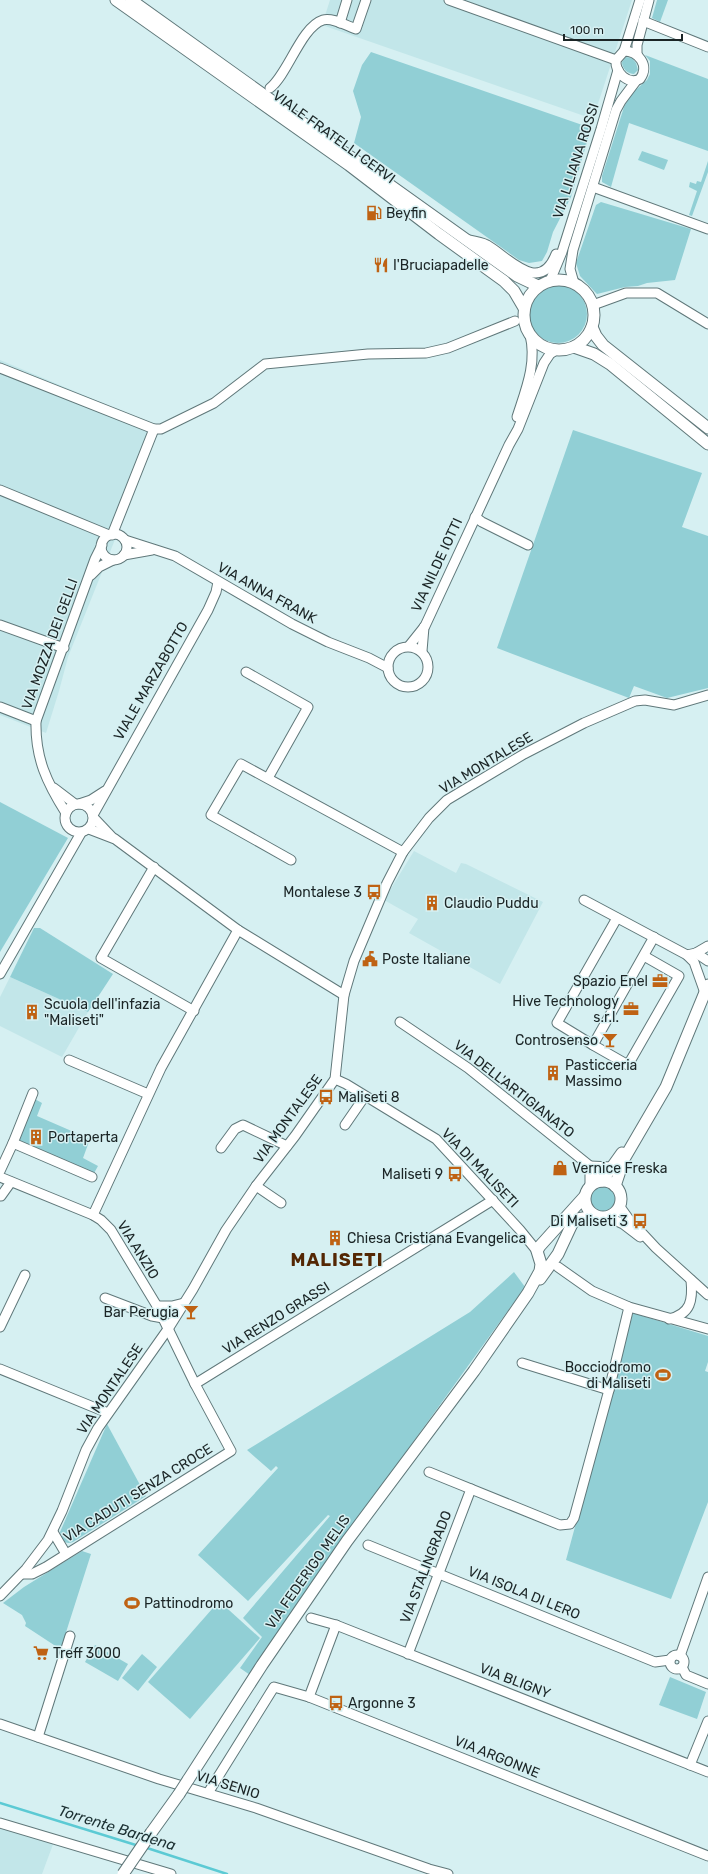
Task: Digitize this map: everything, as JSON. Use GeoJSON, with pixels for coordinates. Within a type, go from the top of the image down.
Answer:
{"type":"FeatureCollection","features":[{"type":"Feature","properties":{"kind":"main road","name":"VIALE FRATELLI CERVI"},"geometry":{"type":"LineString","coordinates":[[116,0],[349,165],[439,234],[504,281],[514,291],[524,308],[525,325],[530,335]]}},
{"type":"Feature","properties":{"kind":"main road","name":"VIALE FRATELLI CERVI"},"geometry":{"type":"LineString","coordinates":[[131,0],[469,240],[517,276],[538,286]]}},
{"type":"Feature","properties":{"kind":"main road"},"geometry":{"type":"LineString","coordinates":[[524,308],[529,296],[538,286],[550,281],[562,280],[574,283],[586,292],[593,305],[594,312],[592,327],[585,339],[574,347],[556,350],[544,347],[530,335]]}},
{"type":"Feature","properties":{"kind":"main road"},"geometry":{"type":"LineString","coordinates":[[592,327],[596,336],[603,345],[708,428]]}},
{"type":"Feature","properties":{"kind":"main road"},"geometry":{"type":"LineString","coordinates":[[574,347],[594,354],[610,364],[708,444]]}},
{"type":"Feature","properties":{"kind":"main road"},"geometry":{"type":"LineString","coordinates":[[608,1217],[620,1207],[621,1196],[615,1186],[624,1159],[666,1087],[706,989]]}},
{"type":"Feature","properties":{"kind":"main road"},"geometry":{"type":"LineString","coordinates":[[556,1263],[546,1262],[538,1251],[612,1167],[628,1144],[644,1127]]}},
{"type":"Feature","properties":{"kind":"main road"},"geometry":{"type":"LineString","coordinates":[[594,1186],[615,1186]]}},
{"type":"Feature","properties":{"kind":"main road"},"geometry":{"type":"LineString","coordinates":[[594,1186],[586,1208],[595,1216]]}},
{"type":"Feature","properties":{"kind":"main road","name":"VIA FEDERIGO MELIS"},"geometry":{"type":"LineString","coordinates":[[123,1874],[179,1794],[262,1665],[347,1541],[474,1371],[528,1294],[556,1263],[572,1224],[577,1219],[595,1216],[608,1217]]}},
{"type":"Feature","properties":{"kind":"main road","name":"VIA FEDERIGO MELIS"},"geometry":{"type":"LineString","coordinates":[[528,1294],[540,1271],[538,1251]]}},
{"type":"Feature","properties":{"kind":"street"},"geometry":{"type":"LineString","coordinates":[[340,23],[347,0]]}},
{"type":"Feature","properties":{"kind":"street"},"geometry":{"type":"LineString","coordinates":[[270,88],[278,82],[302,40],[313,28],[323,20],[340,23],[356,29],[366,0]]}},
{"type":"Feature","properties":{"kind":"street"},"geometry":{"type":"LineString","coordinates":[[449,0],[616,60],[624,51],[640,0]]}},
{"type":"Feature","properties":{"kind":"street","name":"VIA LILIANA ROSSI"},"geometry":{"type":"LineString","coordinates":[[574,283],[570,269],[570,261],[616,110],[621,100],[636,80],[640,79],[644,71],[643,63],[637,55],[637,45],[649,0]]}},
{"type":"Feature","properties":{"kind":"street"},"geometry":{"type":"LineString","coordinates":[[643,21],[708,47]]}},
{"type":"Feature","properties":{"kind":"street"},"geometry":{"type":"LineString","coordinates":[[624,51],[631,51],[637,55]]}},
{"type":"Feature","properties":{"kind":"street","name":"VIA LILIANA ROSSI"},"geometry":{"type":"LineString","coordinates":[[550,281],[560,260],[618,70],[616,60]]}},
{"type":"Feature","properties":{"kind":"street"},"geometry":{"type":"LineString","coordinates":[[618,70],[627,79],[636,80]]}},
{"type":"Feature","properties":{"kind":"street"},"geometry":{"type":"LineString","coordinates":[[593,187],[708,229]]}},
{"type":"Feature","properties":{"kind":"street"},"geometry":{"type":"LineString","coordinates":[[469,240],[486,245],[524,271],[536,273],[549,267],[553,261],[563,231],[575,213]]}},
{"type":"Feature","properties":{"kind":"street"},"geometry":{"type":"LineString","coordinates":[[593,305],[626,293],[657,293],[708,324]]}},
{"type":"Feature","properties":{"kind":"street"},"geometry":{"type":"LineString","coordinates":[[0,368],[154,429],[161,429],[214,403],[264,364],[368,354],[426,353],[448,348],[515,320]]}},
{"type":"Feature","properties":{"kind":"street"},"geometry":{"type":"LineString","coordinates":[[509,445],[533,362],[530,335]]}},
{"type":"Feature","properties":{"kind":"street"},"geometry":{"type":"LineString","coordinates":[[509,445],[518,429],[544,363],[550,354],[556,350]]}},
{"type":"Feature","properties":{"kind":"street"},"geometry":{"type":"LineString","coordinates":[[113,560],[103,553],[116,526],[154,429]]}},
{"type":"Feature","properties":{"kind":"street","name":"VIA NILDE IOTTI"},"geometry":{"type":"LineString","coordinates":[[424,626],[509,445]]}},
{"type":"Feature","properties":{"kind":"street","name":"VIA ANNA FRANK"},"geometry":{"type":"LineString","coordinates":[[0,490],[110,537],[175,556],[292,624],[328,642],[369,658],[388,668]]}},
{"type":"Feature","properties":{"kind":"street","name":"VIA NILDE IOTTI"},"geometry":{"type":"LineString","coordinates":[[475,517],[528,545]]}},
{"type":"Feature","properties":{"kind":"street"},"geometry":{"type":"LineString","coordinates":[[110,537],[127,547],[124,555]]}},
{"type":"Feature","properties":{"kind":"street","name":"VIA MOZZA DEI GELLI"},"geometry":{"type":"LineString","coordinates":[[36,721],[64,648],[95,559],[110,537]]}},
{"type":"Feature","properties":{"kind":"street","name":"VIA ANNA FRANK"},"geometry":{"type":"LineString","coordinates":[[124,555],[153,550]]}},
{"type":"Feature","properties":{"kind":"street","name":"VIA MOZZA DEI GELLI"},"geometry":{"type":"LineString","coordinates":[[90,576],[99,567],[121,558],[124,555]]}},
{"type":"Feature","properties":{"kind":"street","name":"VIALE MARZABOTTO"},"geometry":{"type":"LineString","coordinates":[[93,816],[105,792],[208,610],[216,592],[218,582]]}},
{"type":"Feature","properties":{"kind":"street"},"geometry":{"type":"LineString","coordinates":[[0,625],[64,648]]}},
{"type":"Feature","properties":{"kind":"street"},"geometry":{"type":"LineString","coordinates":[[409,646],[422,651],[426,657],[428,670],[426,677],[417,686],[410,687],[398,685],[389,675],[388,668],[391,655],[396,650],[409,646],[424,626]]}},
{"type":"Feature","properties":{"kind":"street"},"geometry":{"type":"LineString","coordinates":[[422,651],[424,626]]}},
{"type":"Feature","properties":{"kind":"street"},"geometry":{"type":"LineString","coordinates":[[369,658],[391,655]]}},
{"type":"Feature","properties":{"kind":"street"},"geometry":{"type":"LineString","coordinates":[[246,672],[308,707],[268,778]]}},
{"type":"Feature","properties":{"kind":"street","name":"VIA MONTALESE"},"geometry":{"type":"LineString","coordinates":[[0,1596],[22,1574],[53,1532],[86,1450],[108,1413],[168,1329],[226,1230],[256,1186],[335,1079],[344,995],[354,961],[387,883],[403,852],[429,818],[447,800],[524,754],[584,723],[635,701],[645,700],[674,705],[708,695]]}},
{"type":"Feature","properties":{"kind":"street"},"geometry":{"type":"LineString","coordinates":[[0,708],[36,721],[36,739],[39,758],[51,786],[66,813]]}},
{"type":"Feature","properties":{"kind":"street"},"geometry":{"type":"LineString","coordinates":[[291,860],[211,815],[241,764],[403,852]]}},
{"type":"Feature","properties":{"kind":"street"},"geometry":{"type":"LineString","coordinates":[[51,786],[77,804],[86,806],[93,816],[115,839],[238,930],[344,995]]}},
{"type":"Feature","properties":{"kind":"street"},"geometry":{"type":"LineString","coordinates":[[105,792],[68,808],[66,813],[66,824],[80,831],[115,839]]}},
{"type":"Feature","properties":{"kind":"street"},"geometry":{"type":"LineString","coordinates":[[0,974],[70,852],[80,831],[93,816]]}},
{"type":"Feature","properties":{"kind":"street"},"geometry":{"type":"LineString","coordinates":[[154,867],[101,958],[194,1011]]}},
{"type":"Feature","properties":{"kind":"street"},"geometry":{"type":"LineString","coordinates":[[584,900],[654,937],[708,961]]}},
{"type":"Feature","properties":{"kind":"street"},"geometry":{"type":"LineString","coordinates":[[618,918],[557,1023],[628,1065],[679,976],[644,956]]}},
{"type":"Feature","properties":{"kind":"street"},"geometry":{"type":"LineString","coordinates":[[93,1216],[148,1094],[238,930]]}},
{"type":"Feature","properties":{"kind":"street"},"geometry":{"type":"LineString","coordinates":[[593,1045],[654,937]]}},
{"type":"Feature","properties":{"kind":"street"},"geometry":{"type":"LineString","coordinates":[[692,954],[708,946]]}},
{"type":"Feature","properties":{"kind":"street"},"geometry":{"type":"LineString","coordinates":[[692,954],[706,989]]}},
{"type":"Feature","properties":{"kind":"street"},"geometry":{"type":"LineString","coordinates":[[694,962],[708,964]]}},
{"type":"Feature","properties":{"kind":"street","name":"VIA DELL'ARTIGIANATO"},"geometry":{"type":"LineString","coordinates":[[400,1022],[468,1068],[590,1166],[594,1186]]}},
{"type":"Feature","properties":{"kind":"street"},"geometry":{"type":"LineString","coordinates":[[69,1060],[148,1094]]}},
{"type":"Feature","properties":{"kind":"street","name":"VIA DI MALISETI"},"geometry":{"type":"LineString","coordinates":[[335,1079],[436,1139],[538,1251]]}},
{"type":"Feature","properties":{"kind":"street"},"geometry":{"type":"LineString","coordinates":[[0,1171],[33,1093]]}},
{"type":"Feature","properties":{"kind":"street"},"geometry":{"type":"LineString","coordinates":[[345,1124],[365,1096]]}},
{"type":"Feature","properties":{"kind":"street"},"geometry":{"type":"LineString","coordinates":[[221,1148],[235,1129],[243,1125],[287,1146]]}},
{"type":"Feature","properties":{"kind":"street"},"geometry":{"type":"LineString","coordinates":[[13,1143],[92,1177]]}},
{"type":"Feature","properties":{"kind":"street"},"geometry":{"type":"LineString","coordinates":[[590,1166],[612,1167]]}},
{"type":"Feature","properties":{"kind":"street","name":"VIA ANZIO"},"geometry":{"type":"LineString","coordinates":[[0,1177],[101,1220],[111,1230],[157,1306],[168,1329]]}},
{"type":"Feature","properties":{"kind":"street"},"geometry":{"type":"LineString","coordinates":[[0,1195],[1,1196],[11,1182]]}},
{"type":"Feature","properties":{"kind":"street"},"geometry":{"type":"LineString","coordinates":[[256,1186],[281,1203]]}},
{"type":"Feature","properties":{"kind":"street","name":"VIA RENZO GRASSI"},"geometry":{"type":"LineString","coordinates":[[195,1384],[493,1200]]}},
{"type":"Feature","properties":{"kind":"street"},"geometry":{"type":"LineString","coordinates":[[620,1207],[628,1218],[656,1248],[708,1295]]}},
{"type":"Feature","properties":{"kind":"street"},"geometry":{"type":"LineString","coordinates":[[608,1217],[623,1224],[656,1248]]}},
{"type":"Feature","properties":{"kind":"street"},"geometry":{"type":"LineString","coordinates":[[556,1263],[592,1291],[629,1307],[708,1329]]}},
{"type":"Feature","properties":{"kind":"street"},"geometry":{"type":"LineString","coordinates":[[0,1327],[26,1276]]}},
{"type":"Feature","properties":{"kind":"street"},"geometry":{"type":"LineString","coordinates":[[669,1319],[678,1317],[687,1310],[692,1295],[691,1280]]}},
{"type":"Feature","properties":{"kind":"street"},"geometry":{"type":"LineString","coordinates":[[105,1298],[152,1316],[163,1318]]}},
{"type":"Feature","properties":{"kind":"street"},"geometry":{"type":"LineString","coordinates":[[157,1306],[172,1306],[184,1303]]}},
{"type":"Feature","properties":{"kind":"street"},"geometry":{"type":"LineString","coordinates":[[429,1472],[560,1525],[570,1524],[574,1518],[609,1390],[629,1307]]}},
{"type":"Feature","properties":{"kind":"street","name":"VIA CADUTI SENZA CROCE"},"geometry":{"type":"LineString","coordinates":[[22,1574],[36,1572],[231,1451],[195,1384],[168,1329]]}},
{"type":"Feature","properties":{"kind":"street"},"geometry":{"type":"LineString","coordinates":[[522,1363],[609,1390]]}},
{"type":"Feature","properties":{"kind":"street"},"geometry":{"type":"LineString","coordinates":[[0,1368],[108,1413]]}},
{"type":"Feature","properties":{"kind":"street","name":"VIA STALINGRADO"},"geometry":{"type":"LineString","coordinates":[[408,1654],[471,1489]]}},
{"type":"Feature","properties":{"kind":"street","name":"VIA CADUTI SENZA CROCE"},"geometry":{"type":"LineString","coordinates":[[53,1532],[66,1554]]}},
{"type":"Feature","properties":{"kind":"street","name":"VIA ISOLA DI LERO"},"geometry":{"type":"LineString","coordinates":[[368,1545],[655,1662],[670,1660]]}},
{"type":"Feature","properties":{"kind":"street"},"geometry":{"type":"LineString","coordinates":[[680,1656],[708,1577]]}},
{"type":"Feature","properties":{"kind":"street","name":"VIA BLIGNY"},"geometry":{"type":"LineString","coordinates":[[311,1618],[336,1625],[708,1772]]}},
{"type":"Feature","properties":{"kind":"street"},"geometry":{"type":"LineString","coordinates":[[309,1697],[336,1625]]}},
{"type":"Feature","properties":{"kind":"street"},"geometry":{"type":"LineString","coordinates":[[38,1737],[70,1636]]}},
{"type":"Feature","properties":{"kind":"street"},"geometry":{"type":"LineString","coordinates":[[682,1667],[678,1669],[674,1668],[670,1665],[670,1660],[674,1656],[680,1656],[684,1660],[682,1667],[686,1675],[708,1684]]}},
{"type":"Feature","properties":{"kind":"street","name":"VIA ARGONNE"},"geometry":{"type":"LineString","coordinates":[[208,1793],[274,1687],[309,1697],[708,1856]]}},
{"type":"Feature","properties":{"kind":"street"},"geometry":{"type":"LineString","coordinates":[[690,1765],[708,1721]]}},
{"type":"Feature","properties":{"kind":"street","name":"VIA SENIO"},"geometry":{"type":"LineString","coordinates":[[0,1724],[159,1779],[256,1808],[429,1870],[448,1874]]}},
{"type":"Feature","properties":{"kind":"street"},"geometry":{"type":"LineString","coordinates":[[0,1823],[172,1874]]}},
{"type":"Feature","properties":{"kind":"shaded area"},"geometry":{"type":"Polygon","coordinates":[[[330,0],[632,0],[593,119],[322,25],[330,0]]]}},
{"type":"Feature","properties":{"kind":"shaded area"},"geometry":{"type":"Polygon","coordinates":[[[657,0],[668,0],[660,22],[652,18],[657,0]]]}},
{"type":"Feature","properties":{"kind":"shaded area"},"geometry":{"type":"Polygon","coordinates":[[[371,52],[591,128],[571,197],[553,232],[547,252],[542,261],[529,263],[519,260],[354,143],[361,117],[353,91],[362,65],[371,52]]]}},
{"type":"Feature","properties":{"kind":"shaded area"},"geometry":{"type":"Polygon","coordinates":[[[645,55],[708,79],[708,151],[629,123],[611,187],[602,182],[602,176],[624,107],[631,94],[647,80],[650,74],[650,61],[645,55]]]}},
{"type":"Feature","properties":{"kind":"shaded area"},"geometry":{"type":"Polygon","coordinates":[[[626,57],[632,58],[636,63],[638,70],[634,74],[628,72],[623,67],[622,62],[626,57]]]}},
{"type":"Feature","properties":{"kind":"shaded area"},"geometry":{"type":"Polygon","coordinates":[[[642,151],[668,160],[664,170],[638,160],[642,151]]]}},
{"type":"Feature","properties":{"kind":"shaded area"},"geometry":{"type":"Polygon","coordinates":[[[708,161],[708,172],[692,216],[689,215],[697,191],[689,187],[690,182],[696,184],[697,181],[701,182],[708,161]]]}},
{"type":"Feature","properties":{"kind":"shaded area"},"geometry":{"type":"Polygon","coordinates":[[[601,202],[691,229],[675,280],[647,283],[597,294],[595,292],[580,276],[576,263],[596,205],[601,202]]]}},
{"type":"Feature","properties":{"kind":"shaded area"},"geometry":{"type":"Polygon","coordinates":[[[558,285],[569,287],[582,298],[585,303],[587,314],[585,325],[574,338],[569,341],[558,343],[547,341],[534,330],[531,325],[529,314],[531,303],[542,290],[547,287],[558,285]]]}},
{"type":"Feature","properties":{"kind":"shaded area"},"geometry":{"type":"Polygon","coordinates":[[[0,360],[160,427],[68,657],[46,733],[0,715],[0,360]]]}},
{"type":"Feature","properties":{"kind":"shaded area"},"geometry":{"type":"Polygon","coordinates":[[[573,430],[702,473],[682,527],[708,536],[708,688],[667,698],[634,686],[629,698],[497,648],[573,430]]]}},
{"type":"Feature","properties":{"kind":"shaded area"},"geometry":{"type":"Polygon","coordinates":[[[0,802],[68,838],[0,952],[0,802]]]}},
{"type":"Feature","properties":{"kind":"shaded area"},"geometry":{"type":"Polygon","coordinates":[[[414,851],[456,873],[461,863],[466,864],[543,902],[500,984],[409,933],[418,919],[384,900],[414,851]]]}},
{"type":"Feature","properties":{"kind":"shaded area"},"geometry":{"type":"Polygon","coordinates":[[[34,928],[40,928],[113,974],[88,1012],[10,977],[34,928]]]}},
{"type":"Feature","properties":{"kind":"shaded area"},"geometry":{"type":"Polygon","coordinates":[[[10,977],[88,1012],[62,1057],[0,1026],[0,997],[10,977]]]}},
{"type":"Feature","properties":{"kind":"shaded area"},"geometry":{"type":"Polygon","coordinates":[[[33,1098],[42,1103],[37,1116],[90,1139],[83,1158],[98,1166],[93,1175],[17,1141],[33,1098]]]}},
{"type":"Feature","properties":{"kind":"shaded area"},"geometry":{"type":"Polygon","coordinates":[[[602,1186],[611,1190],[615,1199],[611,1208],[602,1212],[593,1208],[589,1199],[593,1190],[602,1186]]]}},
{"type":"Feature","properties":{"kind":"shaded area"},"geometry":{"type":"Polygon","coordinates":[[[514,1272],[525,1287],[351,1528],[250,1675],[240,1668],[262,1637],[243,1618],[330,1516],[328,1515],[248,1601],[198,1555],[278,1468],[276,1466],[271,1471],[247,1450],[470,1312],[514,1272]]]}},
{"type":"Feature","properties":{"kind":"shaded area"},"geometry":{"type":"Polygon","coordinates":[[[633,1313],[708,1336],[708,1362],[705,1371],[708,1372],[708,1502],[671,1599],[566,1560],[633,1313]]]}},
{"type":"Feature","properties":{"kind":"shaded area"},"geometry":{"type":"Polygon","coordinates":[[[107,1424],[146,1496],[73,1542],[66,1542],[62,1540],[60,1532],[107,1424]]]}},
{"type":"Feature","properties":{"kind":"shaded area"},"geometry":{"type":"Polygon","coordinates":[[[82,1551],[91,1554],[61,1648],[25,1626],[26,1623],[22,1615],[3,1603],[24,1587],[82,1551]]]}},
{"type":"Feature","properties":{"kind":"shaded area"},"geometry":{"type":"Polygon","coordinates":[[[219,1601],[260,1638],[190,1719],[148,1682],[219,1601]]]}},
{"type":"Feature","properties":{"kind":"shaded area"},"geometry":{"type":"Polygon","coordinates":[[[95,1645],[128,1664],[118,1681],[85,1662],[95,1645]]]}},
{"type":"Feature","properties":{"kind":"shaded area"},"geometry":{"type":"Polygon","coordinates":[[[142,1654],[157,1667],[138,1691],[122,1678],[142,1654]]]}},
{"type":"Feature","properties":{"kind":"shaded area"},"geometry":{"type":"Polygon","coordinates":[[[670,1677],[706,1692],[697,1719],[659,1705],[670,1677]]]}},
{"type":"Feature","properties":{"kind":"shaded area"},"geometry":{"type":"Polygon","coordinates":[[[0,1823],[55,1839],[42,1874],[0,1874],[0,1823]]]}},
{"type":"Feature","properties":{"kind":"waterway","name":"Torrente Bardena"},"geometry":{"type":"LineString","coordinates":[[0,1803],[139,1846]]}},
{"type":"Feature","properties":{"kind":"waterway","name":"Torrente Bardena"},"geometry":{"type":"LineString","coordinates":[[144,1847],[227,1874]]}},
{"type":"Feature","properties":{"kind":"place","name":"Beyfin"},"geometry":{"type":"Point","coordinates":[374,213]}},
{"type":"Feature","properties":{"kind":"place","name":"I'Bruciapadelle"},"geometry":{"type":"Point","coordinates":[381,265]}},
{"type":"Feature","properties":{"kind":"place","name":"Montalese 3"},"geometry":{"type":"Point","coordinates":[374,892]}},
{"type":"Feature","properties":{"kind":"place","name":"Claudio Puddu"},"geometry":{"type":"Point","coordinates":[432,903]}},
{"type":"Feature","properties":{"kind":"place","name":"Poste Italiane"},"geometry":{"type":"Point","coordinates":[370,959]}},
{"type":"Feature","properties":{"kind":"place","name":"Spazio Enel"},"geometry":{"type":"Point","coordinates":[660,981]}},
{"type":"Feature","properties":{"kind":"place","name":"Hive Technology s.r.l."},"geometry":{"type":"Point","coordinates":[631,1009]}},
{"type":"Feature","properties":{"kind":"place","name":"Scuola dell'infazia \"Maliseti\""},"geometry":{"type":"Point","coordinates":[32,1012]}},
{"type":"Feature","properties":{"kind":"place","name":"Controsenso"},"geometry":{"type":"Point","coordinates":[610,1040]}},
{"type":"Feature","properties":{"kind":"place","name":"Pasticceria Massimo"},"geometry":{"type":"Point","coordinates":[553,1073]}},
{"type":"Feature","properties":{"kind":"place","name":"Maliseti 8"},"geometry":{"type":"Point","coordinates":[326,1097]}},
{"type":"Feature","properties":{"kind":"place","name":"Portaperta"},"geometry":{"type":"Point","coordinates":[36,1137]}},
{"type":"Feature","properties":{"kind":"place","name":"Vernice Freska"},"geometry":{"type":"Point","coordinates":[560,1168]}},
{"type":"Feature","properties":{"kind":"place","name":"Maliseti 9"},"geometry":{"type":"Point","coordinates":[455,1174]}},
{"type":"Feature","properties":{"kind":"place","name":"Di Maliseti 3"},"geometry":{"type":"Point","coordinates":[640,1221]}},
{"type":"Feature","properties":{"kind":"place","name":"Chiesa Cristiana Evangelica"},"geometry":{"type":"Point","coordinates":[335,1238]}},
{"type":"Feature","properties":{"kind":"place","name":"Bar Perugia"},"geometry":{"type":"Point","coordinates":[191,1312]}},
{"type":"Feature","properties":{"kind":"place","name":"Bocciodromo di Maliseti"},"geometry":{"type":"Point","coordinates":[663,1375]}},
{"type":"Feature","properties":{"kind":"place","name":"Pattinodromo"},"geometry":{"type":"Point","coordinates":[132,1603]}},
{"type":"Feature","properties":{"kind":"place","name":"Treff 3000"},"geometry":{"type":"Point","coordinates":[41,1653]}},
{"type":"Feature","properties":{"kind":"place","name":"Argonne 3"},"geometry":{"type":"Point","coordinates":[336,1703]}},
{"type":"Feature","properties":{"kind":"district","name":"MALISETI"},"geometry":{"type":"Point","coordinates":[337,1260]}}]}
